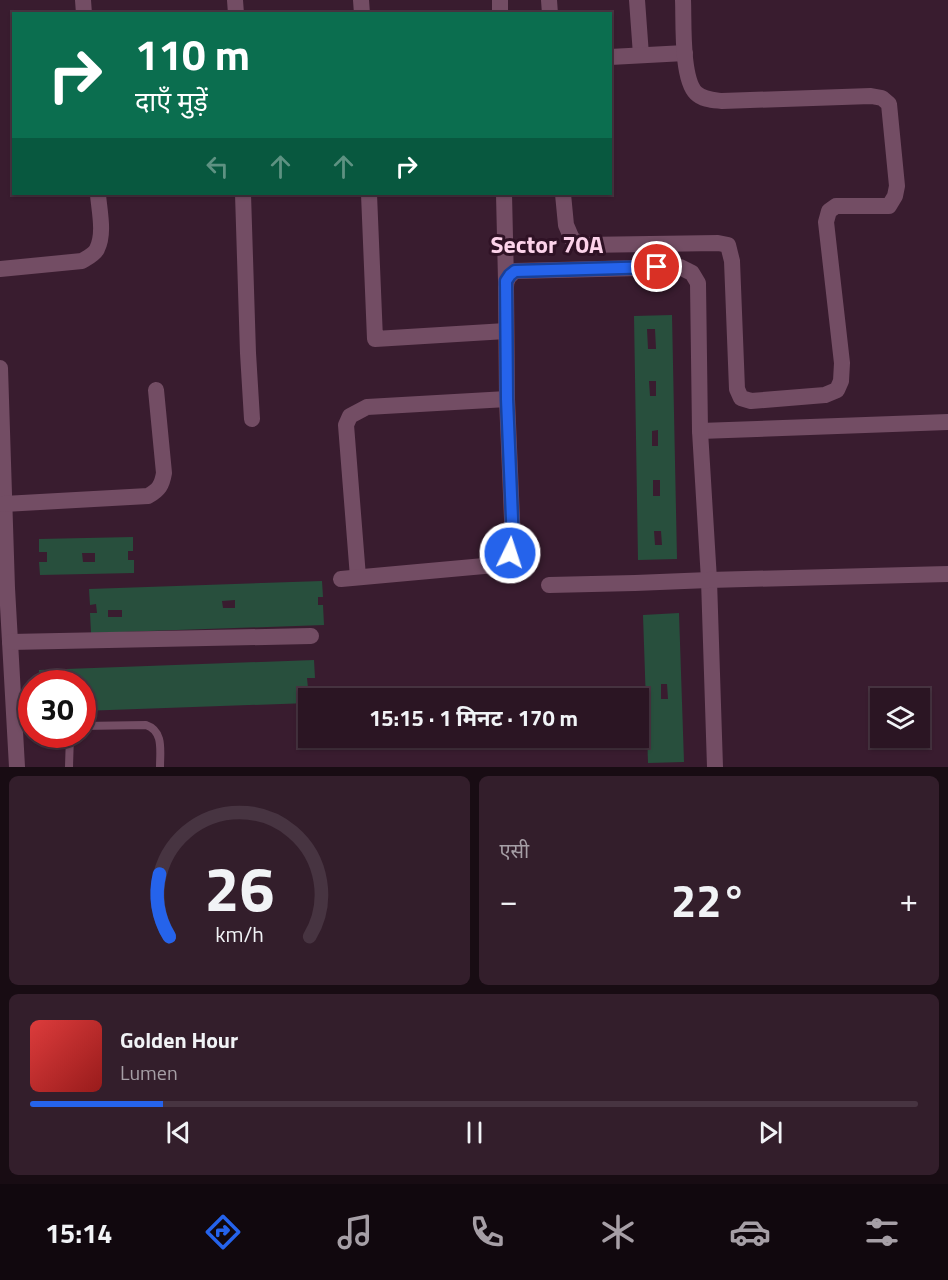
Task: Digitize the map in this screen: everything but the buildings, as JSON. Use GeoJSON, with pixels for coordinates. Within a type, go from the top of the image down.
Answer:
{"type":"FeatureCollection","features":[{"type":"Feature","properties":{"kind":"street"},"geometry":{"type":"LineString","coordinates":[[637,0],[641,55]]}},
{"type":"Feature","properties":{"kind":"street"},"geometry":{"type":"LineString","coordinates":[[563,195],[566,225],[572,239],[583,245],[718,243],[728,245],[732,261],[737,389],[741,398],[751,401],[825,395],[837,390],[841,381],[842,363],[826,222],[829,211],[836,206],[889,206],[895,196],[897,186],[889,104],[882,98],[871,96],[707,100],[695,92],[688,80],[684,0]]}},
{"type":"Feature","properties":{"kind":"street"},"geometry":{"type":"LineString","coordinates":[[612,57],[685,53]]}},
{"type":"Feature","properties":{"kind":"street"},"geometry":{"type":"LineString","coordinates":[[0,269],[82,261],[90,256],[97,250],[100,240],[98,195]]}},
{"type":"Feature","properties":{"kind":"street"},"geometry":{"type":"LineString","coordinates":[[243,195],[252,418]]}},
{"type":"Feature","properties":{"kind":"street"},"geometry":{"type":"LineString","coordinates":[[369,195],[375,339],[506,331]]}},
{"type":"Feature","properties":{"kind":"street"},"geometry":{"type":"LineString","coordinates":[[341,579],[495,564],[503,561],[510,553],[513,543],[507,399],[504,195]]}},
{"type":"Feature","properties":{"kind":"street"},"geometry":{"type":"LineString","coordinates":[[506,281],[515,271],[680,267],[692,273],[698,283],[700,431],[709,579],[715,767]]}},
{"type":"Feature","properties":{"kind":"street"},"geometry":{"type":"LineString","coordinates":[[0,368],[17,767]]}},
{"type":"Feature","properties":{"kind":"street"},"geometry":{"type":"LineString","coordinates":[[4,504],[148,496],[158,490],[163,484],[164,473],[156,390]]}},
{"type":"Feature","properties":{"kind":"street"},"geometry":{"type":"LineString","coordinates":[[358,577],[346,425],[350,416],[367,407],[507,399]]}},
{"type":"Feature","properties":{"kind":"street"},"geometry":{"type":"LineString","coordinates":[[700,431],[948,422]]}},
{"type":"Feature","properties":{"kind":"street"},"geometry":{"type":"LineString","coordinates":[[549,585],[948,574]]}},
{"type":"Feature","properties":{"kind":"street"},"geometry":{"type":"LineString","coordinates":[[10,642],[311,636]]}},
{"type":"Feature","properties":{"kind":"lane"},"geometry":{"type":"LineString","coordinates":[[96,726],[146,725],[153,727],[157,732],[159,742],[160,767]]}},
{"type":"Feature","properties":{"kind":"lane"},"geometry":{"type":"LineString","coordinates":[[69,767],[70,748]]}},
{"type":"Feature","properties":{"kind":"district","name":"Sector 70A"},"geometry":{"type":"Point","coordinates":[547,244]}},
{"type":"Feature","properties":{"kind":"route"},"geometry":{"type":"LineString","coordinates":[[510,553],[513,543],[507,399],[506,281],[515,271],[657,267]]}}]}
